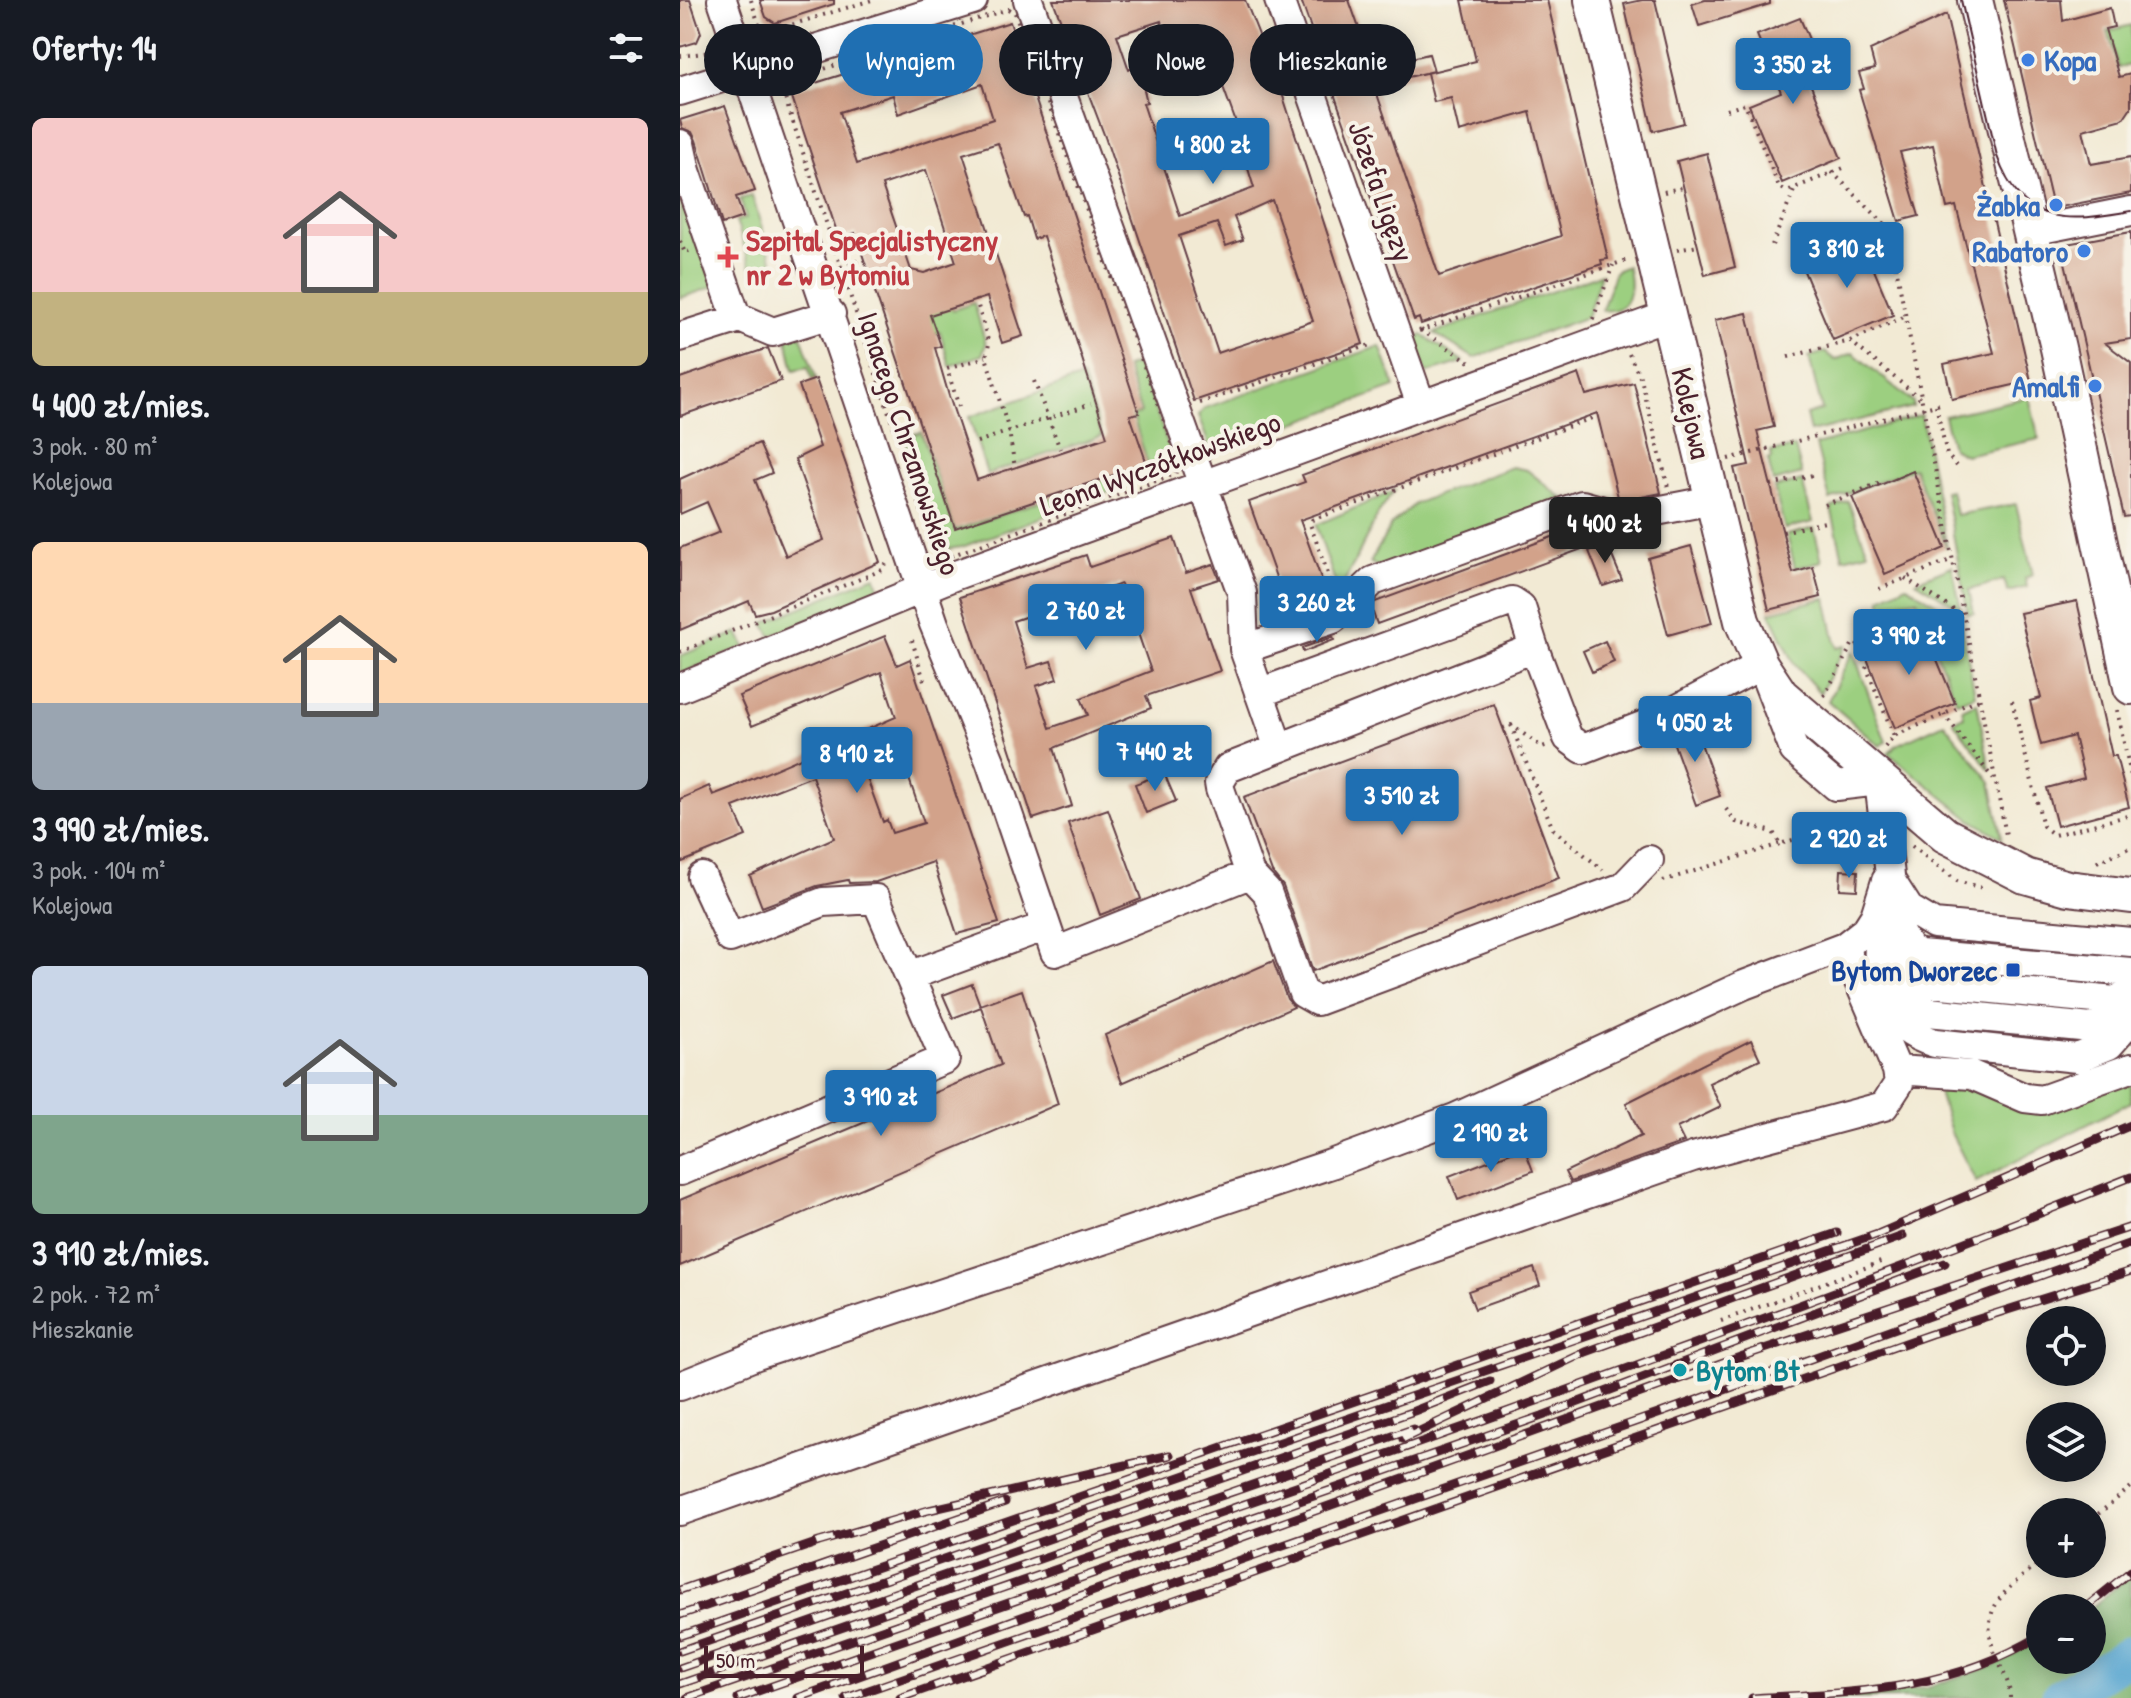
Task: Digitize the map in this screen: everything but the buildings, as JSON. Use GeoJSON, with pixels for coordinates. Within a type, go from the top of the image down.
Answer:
{"type":"FeatureCollection","features":[{"type":"Feature","properties":{"kind":"main road","name":"Kolejowa"},"geometry":{"type":"LineString","coordinates":[[1592,0],[1669,315],[1721,487],[1742,621],[1761,665],[1795,709],[1880,767],[1945,835],[1977,855],[2025,876],[2090,877],[2131,896]]}},
{"type":"Feature","properties":{"kind":"main road"},"geometry":{"type":"LineString","coordinates":[[1975,0],[2031,231],[2131,687]]}},
{"type":"Feature","properties":{"kind":"main road"},"geometry":{"type":"LineString","coordinates":[[2090,877],[2131,855]]}},
{"type":"Feature","properties":{"kind":"street","name":"Ignacego Chrzanowskiego"},"geometry":{"type":"LineString","coordinates":[[722,0],[731,24]]}},
{"type":"Feature","properties":{"kind":"street"},"geometry":{"type":"LineString","coordinates":[[822,46],[973,0]]}},
{"type":"Feature","properties":{"kind":"street"},"geometry":{"type":"LineString","coordinates":[[1028,0],[1242,593],[1244,649],[1278,746]]}},
{"type":"Feature","properties":{"kind":"street","name":"Józefa Ligęzy"},"geometry":{"type":"LineString","coordinates":[[1279,0],[1421,405]]}},
{"type":"Feature","properties":{"kind":"street"},"geometry":{"type":"LineString","coordinates":[[680,91],[704,83]]}},
{"type":"Feature","properties":{"kind":"street","name":"Ignacego Chrzanowskiego"},"geometry":{"type":"LineString","coordinates":[[756,96],[923,588],[990,761],[1051,939]]}},
{"type":"Feature","properties":{"kind":"street"},"geometry":{"type":"LineString","coordinates":[[682,161],[737,319]]}},
{"type":"Feature","properties":{"kind":"street"},"geometry":{"type":"LineString","coordinates":[[2031,231],[2131,211]]}},
{"type":"Feature","properties":{"kind":"street"},"geometry":{"type":"LineString","coordinates":[[680,337],[737,319],[773,332],[831,314]]}},
{"type":"Feature","properties":{"kind":"street","name":"Leona Wyczółkowskiego"},"geometry":{"type":"LineString","coordinates":[[680,688],[923,588],[1669,315]]}},
{"type":"Feature","properties":{"kind":"street"},"geometry":{"type":"LineString","coordinates":[[1244,649],[1333,619],[1373,581],[1582,505],[1625,517],[1674,510],[1721,487]]}},
{"type":"Feature","properties":{"kind":"street"},"geometry":{"type":"LineString","coordinates":[[1259,693],[1512,601],[1521,607],[1568,738],[1583,749],[1655,721],[1761,665]]}},
{"type":"Feature","properties":{"kind":"street"},"geometry":{"type":"LineString","coordinates":[[1534,648],[1228,768],[1219,783],[1250,874],[1267,892],[1303,993],[1317,1001],[1623,887],[1649,860]]}},
{"type":"Feature","properties":{"kind":"street"},"geometry":{"type":"LineString","coordinates":[[1880,767],[1896,927],[1910,950],[1920,954],[2131,972]]}},
{"type":"Feature","properties":{"kind":"street"},"geometry":{"type":"LineString","coordinates":[[1889,872],[1897,894],[1909,909],[1934,924],[2131,942]]}},
{"type":"Feature","properties":{"kind":"street"},"geometry":{"type":"LineString","coordinates":[[680,1386],[757,1355],[1331,1164],[1455,1118],[1744,985],[1844,947],[1866,930],[1875,916],[1889,872]]}},
{"type":"Feature","properties":{"kind":"street"},"geometry":{"type":"LineString","coordinates":[[1889,872],[1891,945],[1897,963],[1921,982],[2115,1001],[2131,992]]}},
{"type":"Feature","properties":{"kind":"street"},"geometry":{"type":"LineString","coordinates":[[1889,872],[1885,945],[1890,970],[1900,989],[1928,1012],[2091,1028],[2111,1021],[2131,1006]]}},
{"type":"Feature","properties":{"kind":"street"},"geometry":{"type":"LineString","coordinates":[[1889,872],[1878,940],[1879,974],[1891,1013],[1904,1029],[1918,1038],[1935,1043],[2077,1058],[2109,1045],[2131,1020]]}},
{"type":"Feature","properties":{"kind":"street"},"geometry":{"type":"LineString","coordinates":[[909,976],[1051,939],[1250,874]]}},
{"type":"Feature","properties":{"kind":"street"},"geometry":{"type":"LineString","coordinates":[[680,1171],[945,1059],[876,899],[823,902],[730,938],[702,877]]}},
{"type":"Feature","properties":{"kind":"street"},"geometry":{"type":"LineString","coordinates":[[680,1511],[1693,1157],[1884,1106],[1899,1083],[1897,1070],[1844,947]]}},
{"type":"Feature","properties":{"kind":"street"},"geometry":{"type":"LineString","coordinates":[[1897,1070],[1972,1075],[2025,1098],[2042,1100],[2131,1068]]}},
{"type":"Feature","properties":{"kind":"path"},"geometry":{"type":"LineString","coordinates":[[751,0],[760,28],[768,32],[872,0]]}},
{"type":"Feature","properties":{"kind":"path"},"geometry":{"type":"LineString","coordinates":[[1011,9],[1180,470],[950,557],[938,558],[841,267],[781,86],[784,82],[1011,9]]}},
{"type":"Feature","properties":{"kind":"path"},"geometry":{"type":"LineString","coordinates":[[680,56],[704,54]]}},
{"type":"Feature","properties":{"kind":"path"},"geometry":{"type":"LineString","coordinates":[[1727,110],[1745,104],[1779,187],[1787,191],[1846,167]]}},
{"type":"Feature","properties":{"kind":"path"},"geometry":{"type":"LineString","coordinates":[[1832,172],[1893,232],[1892,246],[2008,845]]}},
{"type":"Feature","properties":{"kind":"path"},"geometry":{"type":"LineString","coordinates":[[1661,193],[1683,187]]}},
{"type":"Feature","properties":{"kind":"path"},"geometry":{"type":"LineString","coordinates":[[1772,245],[1795,188]]}},
{"type":"Feature","properties":{"kind":"path"},"geometry":{"type":"LineString","coordinates":[[1672,236],[1678,261]]}},
{"type":"Feature","properties":{"kind":"path"},"geometry":{"type":"LineString","coordinates":[[1675,250],[1698,246]]}},
{"type":"Feature","properties":{"kind":"path"},"geometry":{"type":"LineString","coordinates":[[1410,334],[1632,258],[1635,270]]}},
{"type":"Feature","properties":{"kind":"path"},"geometry":{"type":"LineString","coordinates":[[841,267],[863,259]]}},
{"type":"Feature","properties":{"kind":"path"},"geometry":{"type":"LineString","coordinates":[[1603,318],[1592,322],[1613,265]]}},
{"type":"Feature","properties":{"kind":"path"},"geometry":{"type":"LineString","coordinates":[[976,299],[989,344],[986,357],[1009,431],[1015,468]]}},
{"type":"Feature","properties":{"kind":"path"},"geometry":{"type":"LineString","coordinates":[[1788,357],[1850,341],[1906,316]]}},
{"type":"Feature","properties":{"kind":"path"},"geometry":{"type":"LineString","coordinates":[[1421,330],[1473,364],[1459,369]]}},
{"type":"Feature","properties":{"kind":"path"},"geometry":{"type":"LineString","coordinates":[[1189,406],[1383,340]]}},
{"type":"Feature","properties":{"kind":"path"},"geometry":{"type":"LineString","coordinates":[[1850,341],[1923,401]]}},
{"type":"Feature","properties":{"kind":"path"},"geometry":{"type":"LineString","coordinates":[[1635,347],[1627,349],[1641,379],[1674,510]]}},
{"type":"Feature","properties":{"kind":"path"},"geometry":{"type":"LineString","coordinates":[[959,407],[947,369],[986,357]]}},
{"type":"Feature","properties":{"kind":"path"},"geometry":{"type":"LineString","coordinates":[[1034,381],[1060,449]]}},
{"type":"Feature","properties":{"kind":"path"},"geometry":{"type":"LineString","coordinates":[[977,442],[1091,404]]}},
{"type":"Feature","properties":{"kind":"path"},"geometry":{"type":"LineString","coordinates":[[1721,487],[1726,459],[1938,405],[1947,455],[1958,467]]}},
{"type":"Feature","properties":{"kind":"path"},"geometry":{"type":"LineString","coordinates":[[1334,594],[1310,524],[1312,520],[1592,418]]}},
{"type":"Feature","properties":{"kind":"path"},"geometry":{"type":"LineString","coordinates":[[1771,485],[1817,474]]}},
{"type":"Feature","properties":{"kind":"path"},"geometry":{"type":"LineString","coordinates":[[1825,505],[1881,482]]}},
{"type":"Feature","properties":{"kind":"path"},"geometry":{"type":"LineString","coordinates":[[1783,532],[1829,521]]}},
{"type":"Feature","properties":{"kind":"path"},"geometry":{"type":"LineString","coordinates":[[680,652],[882,570],[886,564],[881,551]]}},
{"type":"Feature","properties":{"kind":"path"},"geometry":{"type":"LineString","coordinates":[[1879,589],[1953,559]]}},
{"type":"Feature","properties":{"kind":"path"},"geometry":{"type":"LineString","coordinates":[[1905,578],[1964,617]]}},
{"type":"Feature","properties":{"kind":"path"},"geometry":{"type":"LineString","coordinates":[[910,632],[925,684]]}},
{"type":"Feature","properties":{"kind":"path"},"geometry":{"type":"LineString","coordinates":[[1815,696],[1821,701],[1854,644],[1894,736]]}},
{"type":"Feature","properties":{"kind":"path"},"geometry":{"type":"LineString","coordinates":[[1880,767],[1894,736],[1980,698]]}},
{"type":"Feature","properties":{"kind":"path"},"geometry":{"type":"LineString","coordinates":[[2012,701],[2043,826],[2054,835],[2131,815]]}},
{"type":"Feature","properties":{"kind":"path"},"geometry":{"type":"LineString","coordinates":[[1944,714],[1996,782]]}},
{"type":"Feature","properties":{"kind":"path"},"geometry":{"type":"LineString","coordinates":[[1511,725],[1542,747],[1568,738]]}},
{"type":"Feature","properties":{"kind":"path"},"geometry":{"type":"LineString","coordinates":[[1503,728],[1511,725]]}},
{"type":"Feature","properties":{"kind":"path"},"geometry":{"type":"LineString","coordinates":[[1511,725],[1553,829],[1629,892],[1863,818]]}},
{"type":"Feature","properties":{"kind":"path"},"geometry":{"type":"LineString","coordinates":[[1726,809],[1736,822],[1773,832],[1780,844]]}},
{"type":"Feature","properties":{"kind":"path"},"geometry":{"type":"LineString","coordinates":[[2090,877],[2131,855]]}},
{"type":"Feature","properties":{"kind":"path"},"geometry":{"type":"LineString","coordinates":[[1721,1321],[1886,1260]]}},
{"type":"Feature","properties":{"kind":"path"},"geometry":{"type":"LineString","coordinates":[[2106,1508],[2131,1487]]}},
{"type":"Feature","properties":{"kind":"path"},"geometry":{"type":"LineString","coordinates":[[2010,1698],[2010,1684],[1987,1633],[1992,1611],[2005,1590],[2026,1573]]}},
{"type":"Feature","properties":{"kind":"green space"},"geometry":{"type":"Polygon","coordinates":[[[2131,25],[2131,65],[2118,68],[2108,31],[2131,25]]]}},
{"type":"Feature","properties":{"kind":"green space"},"geometry":{"type":"Polygon","coordinates":[[[680,190],[716,286],[680,298],[680,190]]]}},
{"type":"Feature","properties":{"kind":"green space"},"geometry":{"type":"Polygon","coordinates":[[[752,196],[774,266],[753,274],[736,221],[746,218],[740,199],[752,196]]]}},
{"type":"Feature","properties":{"kind":"green space"},"geometry":{"type":"Polygon","coordinates":[[[1627,266],[1630,283],[1628,298],[1619,308],[1602,310],[1615,271],[1627,266]]]}},
{"type":"Feature","properties":{"kind":"green space"},"geometry":{"type":"Polygon","coordinates":[[[1601,274],[1587,317],[1474,358],[1434,333],[1601,274]]]}},
{"type":"Feature","properties":{"kind":"green space"},"geometry":{"type":"Polygon","coordinates":[[[974,303],[986,344],[982,355],[950,366],[940,332],[934,334],[928,313],[950,305],[953,310],[974,303]]]}},
{"type":"Feature","properties":{"kind":"green space"},"geometry":{"type":"Polygon","coordinates":[[[800,333],[816,378],[812,379],[808,367],[794,370],[787,339],[800,333]]]}},
{"type":"Feature","properties":{"kind":"green space"},"geometry":{"type":"Polygon","coordinates":[[[1422,335],[1463,362],[1427,373],[1414,338],[1422,335]]]}},
{"type":"Feature","properties":{"kind":"green space"},"geometry":{"type":"Polygon","coordinates":[[[1380,346],[1395,387],[1212,453],[1198,416],[1205,408],[1380,346]]]}},
{"type":"Feature","properties":{"kind":"green space"},"geometry":{"type":"Polygon","coordinates":[[[1825,352],[1835,360],[1853,353],[1913,402],[1913,407],[1810,432],[1806,415],[1822,410],[1809,357],[1825,352]]]}},
{"type":"Feature","properties":{"kind":"green space"},"geometry":{"type":"Polygon","coordinates":[[[1139,363],[1175,464],[1173,468],[962,547],[942,550],[904,437],[921,432],[955,530],[1148,465],[1133,416],[1141,413],[1126,367],[1139,363]]]}},
{"type":"Feature","properties":{"kind":"green space"},"geometry":{"type":"Polygon","coordinates":[[[1082,377],[1102,436],[987,474],[969,417],[1082,377]]]}},
{"type":"Feature","properties":{"kind":"green space"},"geometry":{"type":"Polygon","coordinates":[[[2029,397],[2039,439],[1965,455],[1952,448],[1944,416],[2029,397]]]}},
{"type":"Feature","properties":{"kind":"green space"},"geometry":{"type":"Polygon","coordinates":[[[1921,415],[1947,548],[1914,468],[1830,500],[1816,445],[1921,415]]]}},
{"type":"Feature","properties":{"kind":"green space"},"geometry":{"type":"Polygon","coordinates":[[[1795,447],[1802,474],[1773,482],[1768,460],[1772,459],[1771,452],[1795,447]]]}},
{"type":"Feature","properties":{"kind":"green space"},"geometry":{"type":"Polygon","coordinates":[[[1512,467],[1527,470],[1567,502],[1382,568],[1370,563],[1391,525],[1416,503],[1512,467]]]}},
{"type":"Feature","properties":{"kind":"green space"},"geometry":{"type":"Polygon","coordinates":[[[1802,481],[1813,522],[1785,529],[1774,488],[1802,481]]]}},
{"type":"Feature","properties":{"kind":"green space"},"geometry":{"type":"Polygon","coordinates":[[[1951,490],[1956,515],[2016,504],[2033,575],[2025,578],[2027,587],[2008,592],[2004,580],[1969,590],[1974,613],[1968,614],[1945,491],[1951,490]]]}},
{"type":"Feature","properties":{"kind":"green space"},"geometry":{"type":"Polygon","coordinates":[[[1394,491],[1379,512],[1342,587],[1337,588],[1316,525],[1394,491]]]}},
{"type":"Feature","properties":{"kind":"green space"},"geometry":{"type":"Polygon","coordinates":[[[1848,501],[1868,552],[1843,558],[1831,508],[1848,501]]]}},
{"type":"Feature","properties":{"kind":"green space"},"geometry":{"type":"Polygon","coordinates":[[[1814,528],[1822,561],[1795,568],[1787,535],[1814,528]]]}},
{"type":"Feature","properties":{"kind":"green space"},"geometry":{"type":"Polygon","coordinates":[[[1952,566],[1961,609],[1916,581],[1952,566]]]}},
{"type":"Feature","properties":{"kind":"green space"},"geometry":{"type":"Polygon","coordinates":[[[875,576],[881,591],[771,636],[764,623],[875,576]]]}},
{"type":"Feature","properties":{"kind":"green space"},"geometry":{"type":"Polygon","coordinates":[[[1907,585],[1961,620],[1975,695],[1957,702],[1925,625],[1913,628],[1908,615],[1919,612],[1917,599],[1883,605],[1881,598],[1907,585]]]}},
{"type":"Feature","properties":{"kind":"green space"},"geometry":{"type":"Polygon","coordinates":[[[1826,598],[1837,648],[1846,646],[1820,693],[1795,665],[1770,612],[1826,598]]]}},
{"type":"Feature","properties":{"kind":"green space"},"geometry":{"type":"Polygon","coordinates":[[[738,632],[745,647],[680,674],[680,656],[738,632]]]}},
{"type":"Feature","properties":{"kind":"green space"},"geometry":{"type":"Polygon","coordinates":[[[1853,651],[1886,742],[1880,746],[1828,701],[1853,651]]]}},
{"type":"Feature","properties":{"kind":"green space"},"geometry":{"type":"Polygon","coordinates":[[[1977,702],[1990,770],[1953,721],[1964,716],[1962,709],[1977,702]]]}},
{"type":"Feature","properties":{"kind":"green space"},"geometry":{"type":"Polygon","coordinates":[[[1944,723],[1991,782],[2002,838],[1970,819],[1888,753],[1896,745],[1944,723]]]}},
{"type":"Feature","properties":{"kind":"green space"},"geometry":{"type":"Polygon","coordinates":[[[2131,1071],[2131,1102],[1976,1182],[1951,1133],[1935,1079],[2025,1102],[2131,1071]]]}},
{"type":"Feature","properties":{"kind":"green space"},"geometry":{"type":"Polygon","coordinates":[[[2131,1574],[2131,1698],[1807,1698],[1927,1687],[1992,1666],[2026,1647],[2026,1674],[2106,1674],[2106,1595],[2131,1574]]]}},
{"type":"Feature","properties":{"kind":"waterway"},"geometry":{"type":"LineString","coordinates":[[2060,1698],[2131,1654]]}},
{"type":"Feature","properties":{"kind":"tram line"},"geometry":{"type":"LineString","coordinates":[[1961,0],[1997,156],[2007,179],[2020,197],[2050,215],[2087,217],[2131,211]]}},
{"type":"Feature","properties":{"kind":"railway"},"geometry":{"type":"LineString","coordinates":[[680,1651],[1878,1234],[2131,1125]]}},
{"type":"Feature","properties":{"kind":"railway"},"geometry":{"type":"LineString","coordinates":[[687,1698],[1593,1381],[2131,1177]]}},
{"type":"Feature","properties":{"kind":"railway"},"geometry":{"type":"LineString","coordinates":[[798,1698],[1743,1356],[2131,1227]]}},
{"type":"Feature","properties":{"kind":"railway"},"geometry":{"type":"LineString","coordinates":[[680,1636],[1837,1233]]}},
{"type":"Feature","properties":{"kind":"railway"},"geometry":{"type":"LineString","coordinates":[[1403,1439],[1586,1352],[1903,1236]]}},
{"type":"Feature","properties":{"kind":"railway"},"geometry":{"type":"LineString","coordinates":[[846,1698],[1658,1414],[2131,1243]]}},
{"type":"Feature","properties":{"kind":"railway"},"geometry":{"type":"LineString","coordinates":[[738,1698],[1542,1416],[1945,1263]]}},
{"type":"Feature","properties":{"kind":"railway"},"geometry":{"type":"LineString","coordinates":[[900,1698],[1931,1334],[2131,1271]]}},
{"type":"Feature","properties":{"kind":"railway"},"geometry":{"type":"LineString","coordinates":[[680,1668],[1414,1411],[1490,1381]]}},
{"type":"Feature","properties":{"kind":"railway"},"geometry":{"type":"LineString","coordinates":[[680,1684],[1413,1429]]}},
{"type":"Feature","properties":{"kind":"railway"},"geometry":{"type":"LineString","coordinates":[[680,1590],[819,1542],[929,1510],[1170,1455]]}},
{"type":"Feature","properties":{"kind":"railway"},"geometry":{"type":"LineString","coordinates":[[680,1615],[1005,1502]]}},
{"type":"Feature","properties":{"kind":"railway"},"geometry":{"type":"LineString","coordinates":[[2102,1594],[2131,1571]]}},
{"type":"Feature","properties":{"kind":"railway"},"geometry":{"type":"LineString","coordinates":[[1752,1698],[1900,1686],[1970,1668],[2026,1643]]}},
{"type":"Feature","properties":{"kind":"place","name":"Kopa"},"geometry":{"type":"Point","coordinates":[2028,60]}},
{"type":"Feature","properties":{"kind":"place","name":"Żabka"},"geometry":{"type":"Point","coordinates":[2056,205]}},
{"type":"Feature","properties":{"kind":"place","name":"Rabatoro"},"geometry":{"type":"Point","coordinates":[2084,251]}},
{"type":"Feature","properties":{"kind":"place","name":"Szpital Specjalistyczny nr 2 w Bytomiu"},"geometry":{"type":"Point","coordinates":[728,257]}},
{"type":"Feature","properties":{"kind":"place","name":"Amalfi"},"geometry":{"type":"Point","coordinates":[2095,386]}},
{"type":"Feature","properties":{"kind":"place","name":"Bytom Dworzec"},"geometry":{"type":"Point","coordinates":[2013,970]}},
{"type":"Feature","properties":{"kind":"place","name":"Bytom Bt"},"geometry":{"type":"Point","coordinates":[1680,1370]}}]}
